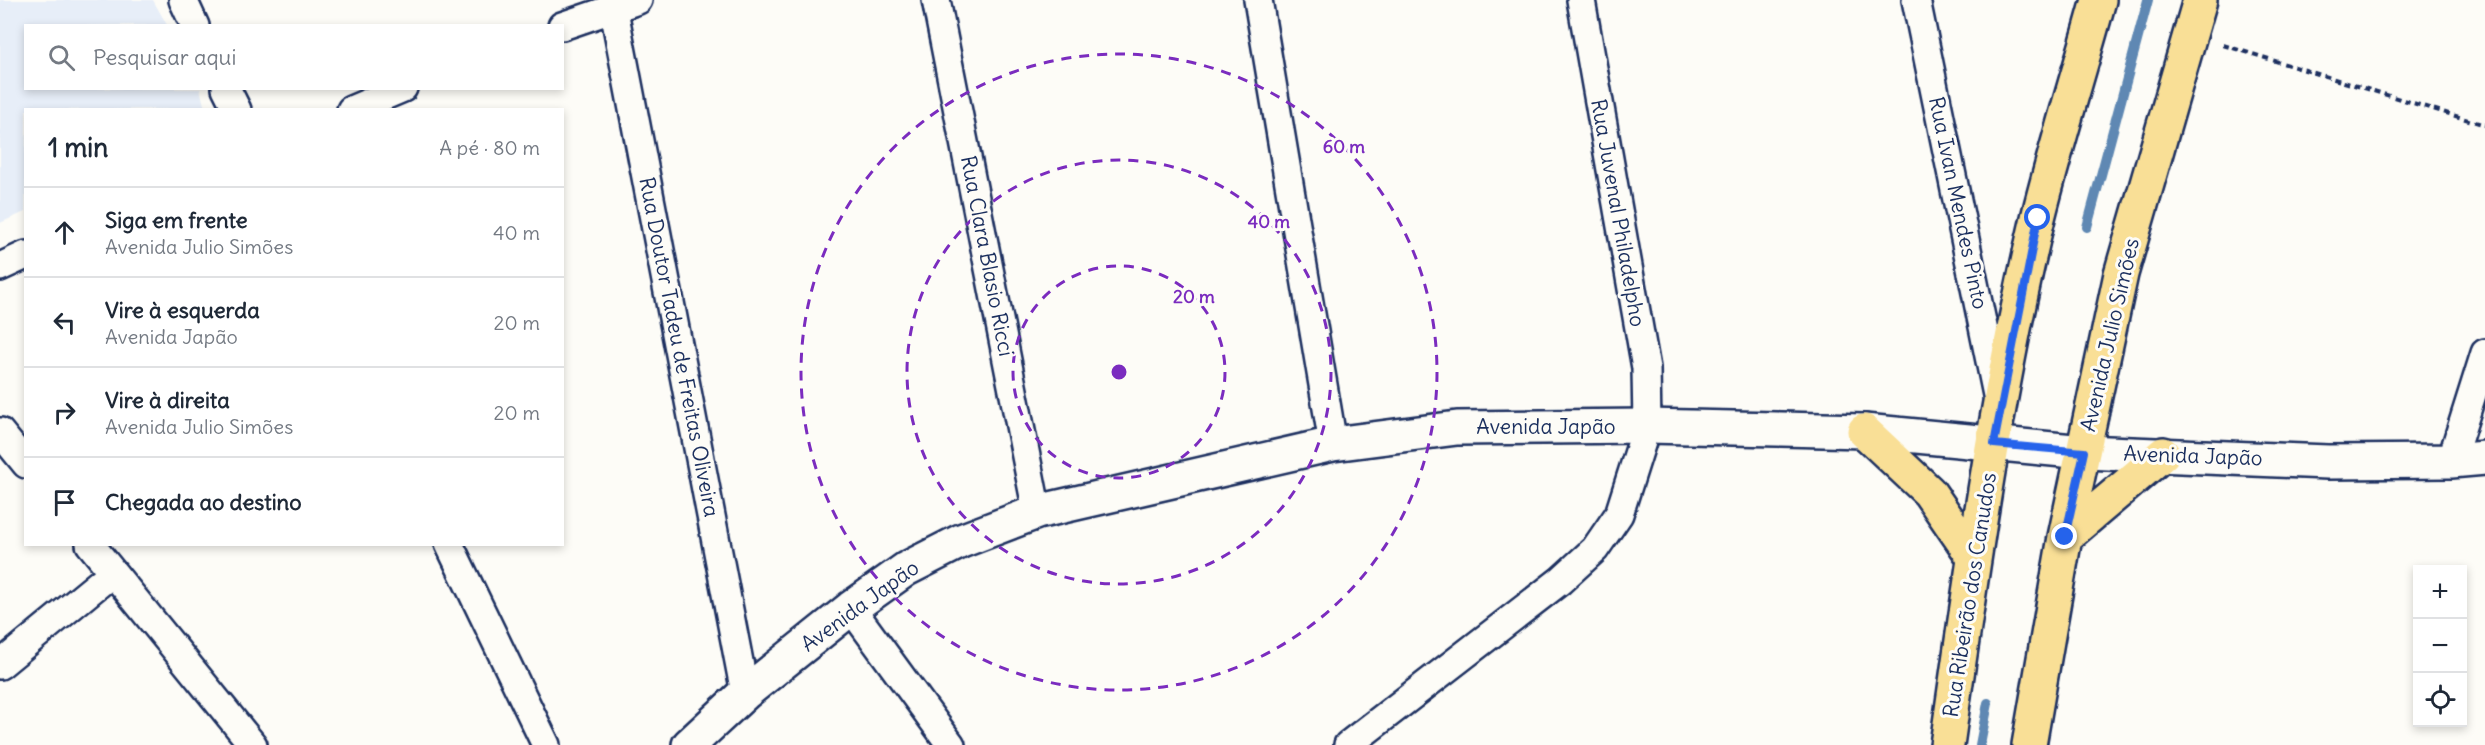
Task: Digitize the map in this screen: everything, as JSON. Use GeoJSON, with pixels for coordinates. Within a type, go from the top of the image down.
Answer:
{"type":"FeatureCollection","features":[{"type":"Feature","properties":{"kind":"main road"},"geometry":{"type":"LineString","coordinates":[[1994,444],[1999,407],[2038,218],[2099,0]]}},
{"type":"Feature","properties":{"kind":"main road","name":"Avenida Julio Simões"},"geometry":{"type":"LineString","coordinates":[[2029,745],[2065,537],[2121,274],[2200,0]]}},
{"type":"Feature","properties":{"kind":"main road","name":"Avenida Japão"},"geometry":{"type":"LineString","coordinates":[[689,745],[745,693],[851,608],[915,564],[961,541],[1037,512],[1333,444],[1457,428],[1647,426],[1864,430],[2084,452],[2328,462],[2451,461],[2485,458]]}},
{"type":"Feature","properties":{"kind":"main road"},"geometry":{"type":"LineString","coordinates":[[1864,430],[1929,492],[1974,556]]}},
{"type":"Feature","properties":{"kind":"main road","name":"Rua Ribeirão dos Canudos"},"geometry":{"type":"LineString","coordinates":[[1947,745],[1974,556],[1994,444]]}},
{"type":"Feature","properties":{"kind":"main road"},"geometry":{"type":"LineString","coordinates":[[2065,537],[2163,454]]}},
{"type":"Feature","properties":{"kind":"street"},"geometry":{"type":"LineString","coordinates":[[183,0],[194,24]]}},
{"type":"Feature","properties":{"kind":"street","name":"Rua Clara Blasio Ricci"},"geometry":{"type":"LineString","coordinates":[[936,0],[1037,512]]}},
{"type":"Feature","properties":{"kind":"street"},"geometry":{"type":"LineString","coordinates":[[1258,0],[1333,444]]}},
{"type":"Feature","properties":{"kind":"street","name":"Rua Juvenal Philadelpho"},"geometry":{"type":"LineString","coordinates":[[1348,745],[1560,581],[1595,549],[1619,514],[1647,426],[1646,368],[1581,0]]}},
{"type":"Feature","properties":{"kind":"street","name":"Rua Ivan Mendes Pinto"},"geometry":{"type":"LineString","coordinates":[[1916,0],[1999,407]]}},
{"type":"Feature","properties":{"kind":"street"},"geometry":{"type":"LineString","coordinates":[[564,25],[621,2]]}},
{"type":"Feature","properties":{"kind":"street","name":"Rua Doutor Tadeu de Freitas Oliveira"},"geometry":{"type":"LineString","coordinates":[[621,2],[745,693]]}},
{"type":"Feature","properties":{"kind":"street"},"geometry":{"type":"LineString","coordinates":[[227,90],[236,108]]}},
{"type":"Feature","properties":{"kind":"street"},"geometry":{"type":"LineString","coordinates":[[356,108],[398,90]]}},
{"type":"Feature","properties":{"kind":"street"},"geometry":{"type":"LineString","coordinates":[[0,267],[24,256]]}},
{"type":"Feature","properties":{"kind":"street"},"geometry":{"type":"LineString","coordinates":[[2451,461],[2485,353]]}},
{"type":"Feature","properties":{"kind":"street"},"geometry":{"type":"LineString","coordinates":[[0,432],[24,462]]}},
{"type":"Feature","properties":{"kind":"street"},"geometry":{"type":"LineString","coordinates":[[92,546],[253,745]]}},
{"type":"Feature","properties":{"kind":"street"},"geometry":{"type":"LineString","coordinates":[[449,546],[546,745]]}},
{"type":"Feature","properties":{"kind":"street"},"geometry":{"type":"LineString","coordinates":[[0,665],[112,573]]}},
{"type":"Feature","properties":{"kind":"street"},"geometry":{"type":"LineString","coordinates":[[851,608],[951,745]]}},
{"type":"Feature","properties":{"kind":"path"},"geometry":{"type":"LineString","coordinates":[[2190,36],[2485,125]]}},
{"type":"Feature","properties":{"kind":"shaded area"},"geometry":{"type":"Polygon","coordinates":[[[0,0],[153,0],[166,24],[24,24],[24,90],[200,90],[205,108],[24,108],[24,212],[0,223],[0,0]]]}},
{"type":"Feature","properties":{"kind":"waterway"},"geometry":{"type":"LineString","coordinates":[[2087,227],[2148,0]]}},
{"type":"Feature","properties":{"kind":"waterway"},"geometry":{"type":"LineString","coordinates":[[1980,745],[1988,703]]}},
{"type":"Feature","properties":{"kind":"route"},"geometry":{"type":"LineString","coordinates":[[2038,218],[1999,407],[1994,444],[2084,452],[2065,537]]}}]}
